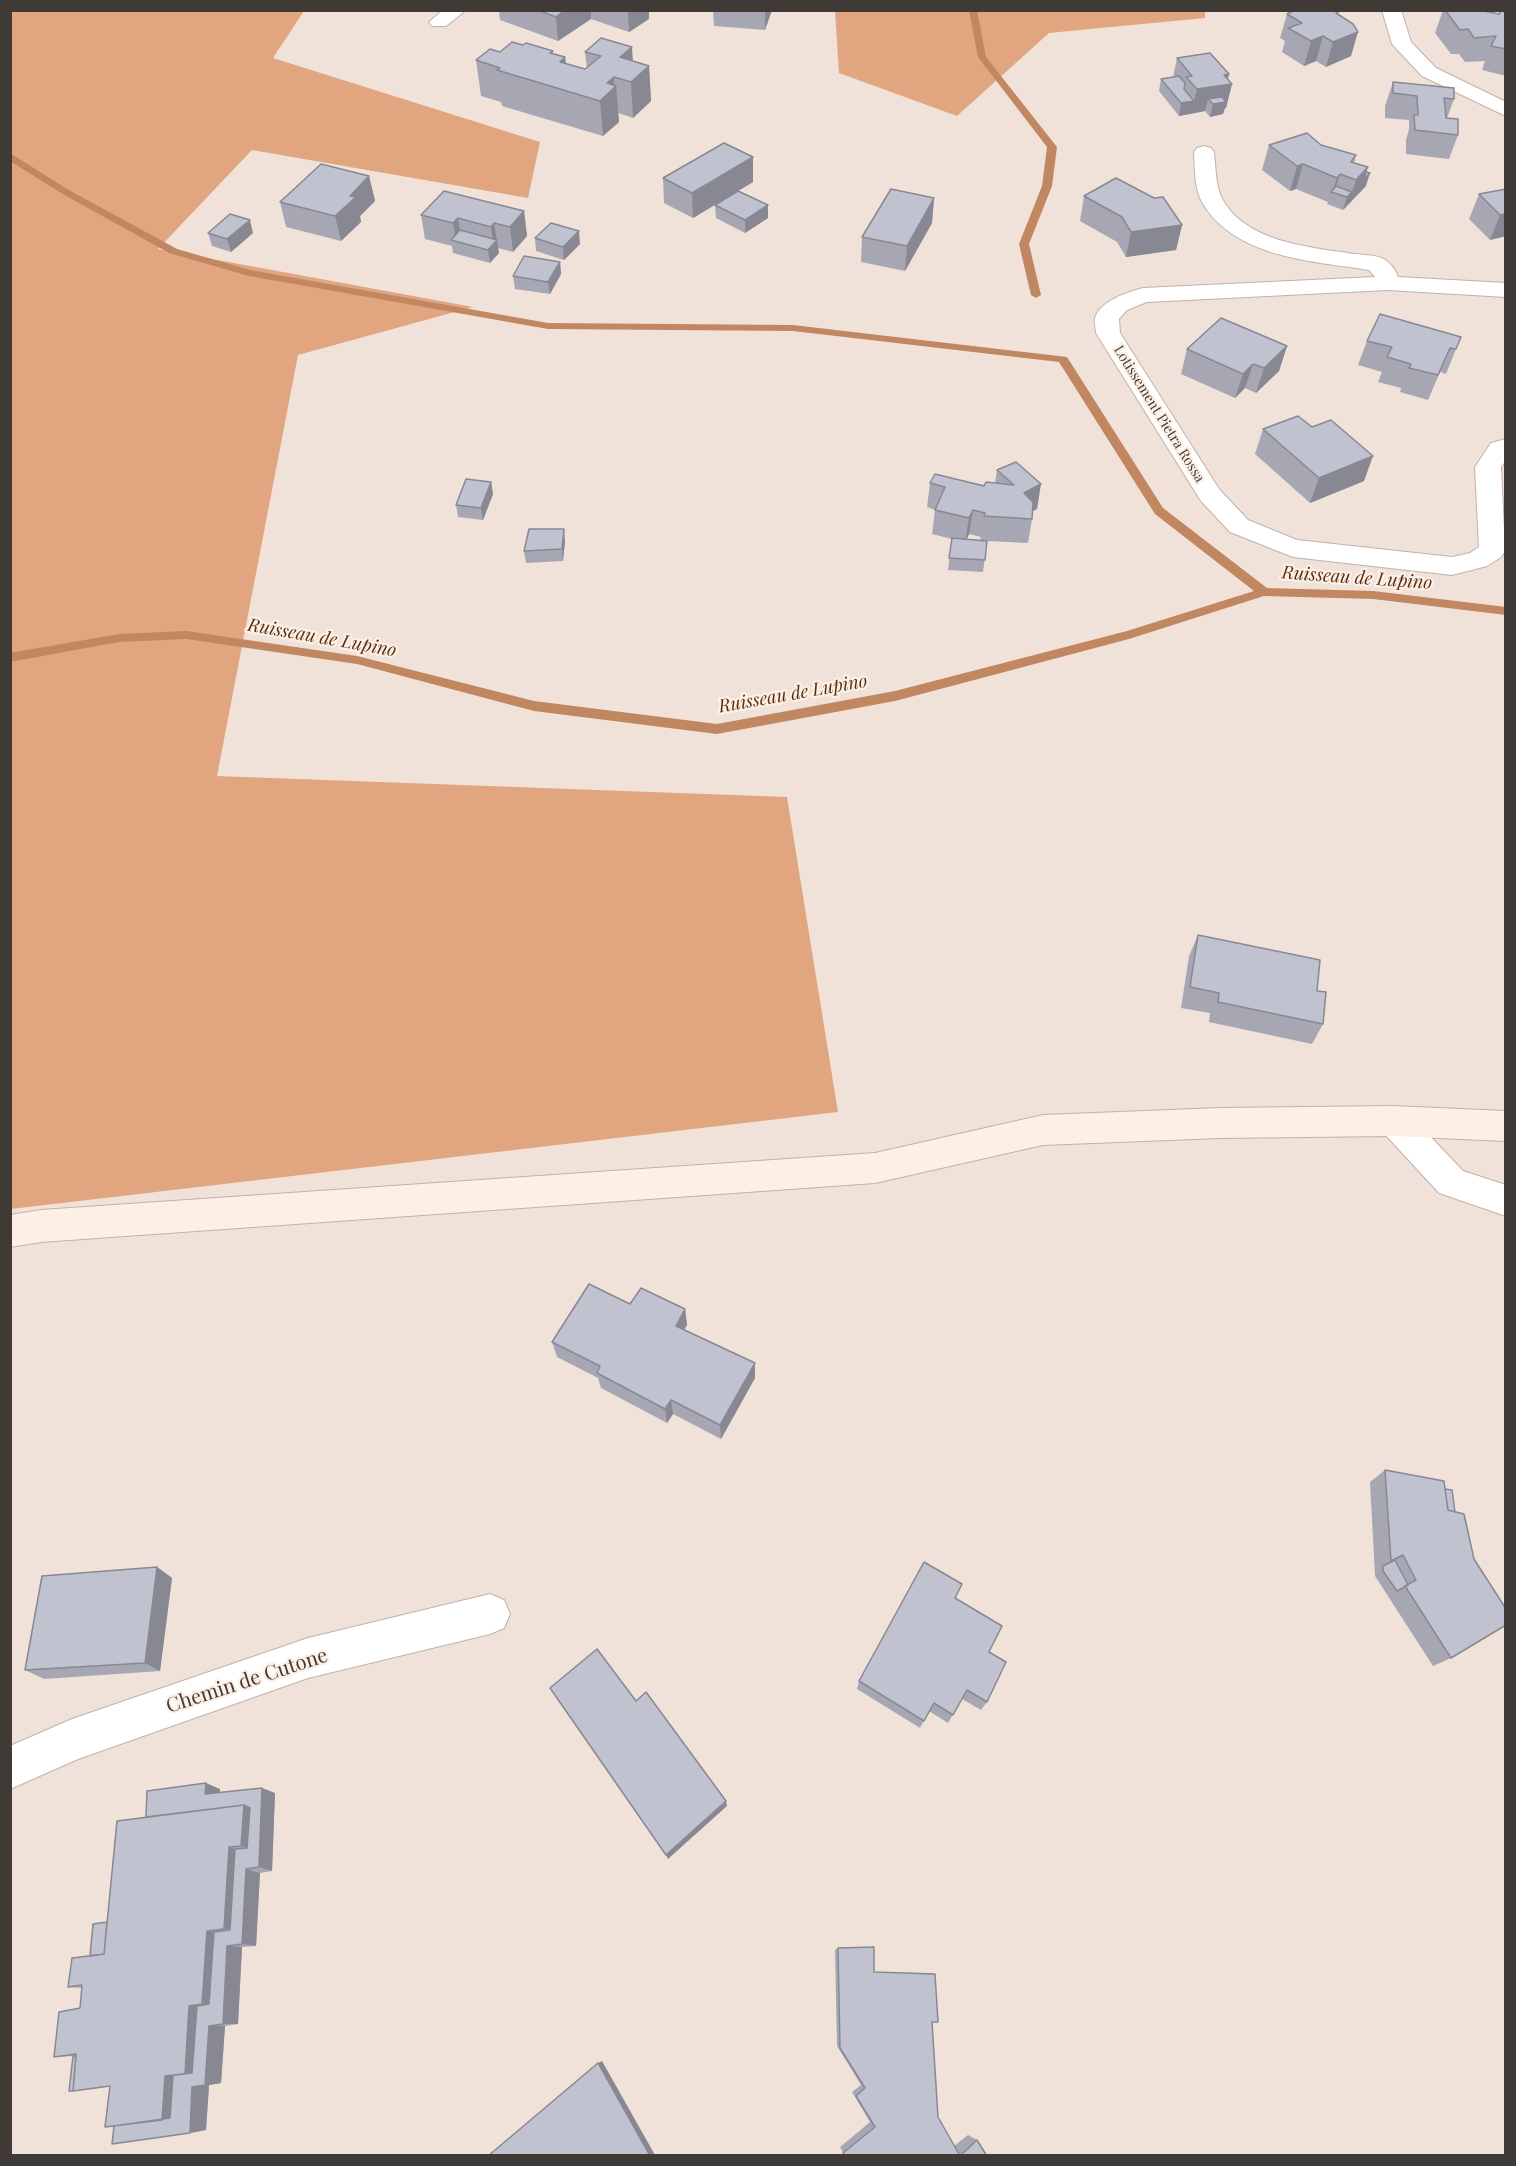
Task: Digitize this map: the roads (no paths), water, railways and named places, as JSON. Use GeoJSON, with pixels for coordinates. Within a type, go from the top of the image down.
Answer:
{"type":"FeatureCollection","features":[{"type":"Feature","properties":{"kind":"main road"},"geometry":{"type":"LineString","coordinates":[[10,1231],[53,1226],[875,1168],[1043,1130],[1220,1123],[1394,1122],[1506,1126]]}},
{"type":"Feature","properties":{"kind":"street"},"geometry":{"type":"LineString","coordinates":[[440,22],[457,10]]}},
{"type":"Feature","properties":{"kind":"street"},"geometry":{"type":"LineString","coordinates":[[1391,10],[1402,44],[1430,72],[1506,110]]}},
{"type":"Feature","properties":{"kind":"street"},"geometry":{"type":"LineString","coordinates":[[1204,152],[1212,201],[1233,228],[1291,251],[1376,264],[1386,273],[1388,283]]}},
{"type":"Feature","properties":{"kind":"street","name":"Lotissement Pietra Rossa"},"geometry":{"type":"LineString","coordinates":[[1506,290],[1388,283],[1143,295],[1119,305],[1107,318],[1108,333],[1210,495],[1239,526],[1293,548],[1452,566],[1478,560],[1499,561],[1488,467],[1500,449],[1506,447]]}},
{"type":"Feature","properties":{"kind":"street"},"geometry":{"type":"LineString","coordinates":[[1394,1122],[1451,1182],[1506,1201]]}},
{"type":"Feature","properties":{"kind":"street","name":"Chemin de Cutone"},"geometry":{"type":"LineString","coordinates":[[10,1768],[72,1740],[308,1658],[490,1614]]}},
{"type":"Feature","properties":{"kind":"waterway"},"geometry":{"type":"LineString","coordinates":[[973,10],[982,57],[1052,147],[1047,186],[1024,244],[1036,295]]}},
{"type":"Feature","properties":{"kind":"waterway"},"geometry":{"type":"LineString","coordinates":[[10,156],[64,191],[173,251],[249,273],[548,326],[793,328],[1063,359],[1159,511],[1264,592]]}},
{"type":"Feature","properties":{"kind":"waterway","name":"Ruisseau de Lupino"},"geometry":{"type":"LineString","coordinates":[[10,658],[119,638],[186,635],[357,660],[534,706],[717,729],[895,696],[1129,635],[1264,592]]}},
{"type":"Feature","properties":{"kind":"waterway","name":"Ruisseau de Lupino"},"geometry":{"type":"LineString","coordinates":[[1264,592],[1373,595],[1506,611]]}}]}
